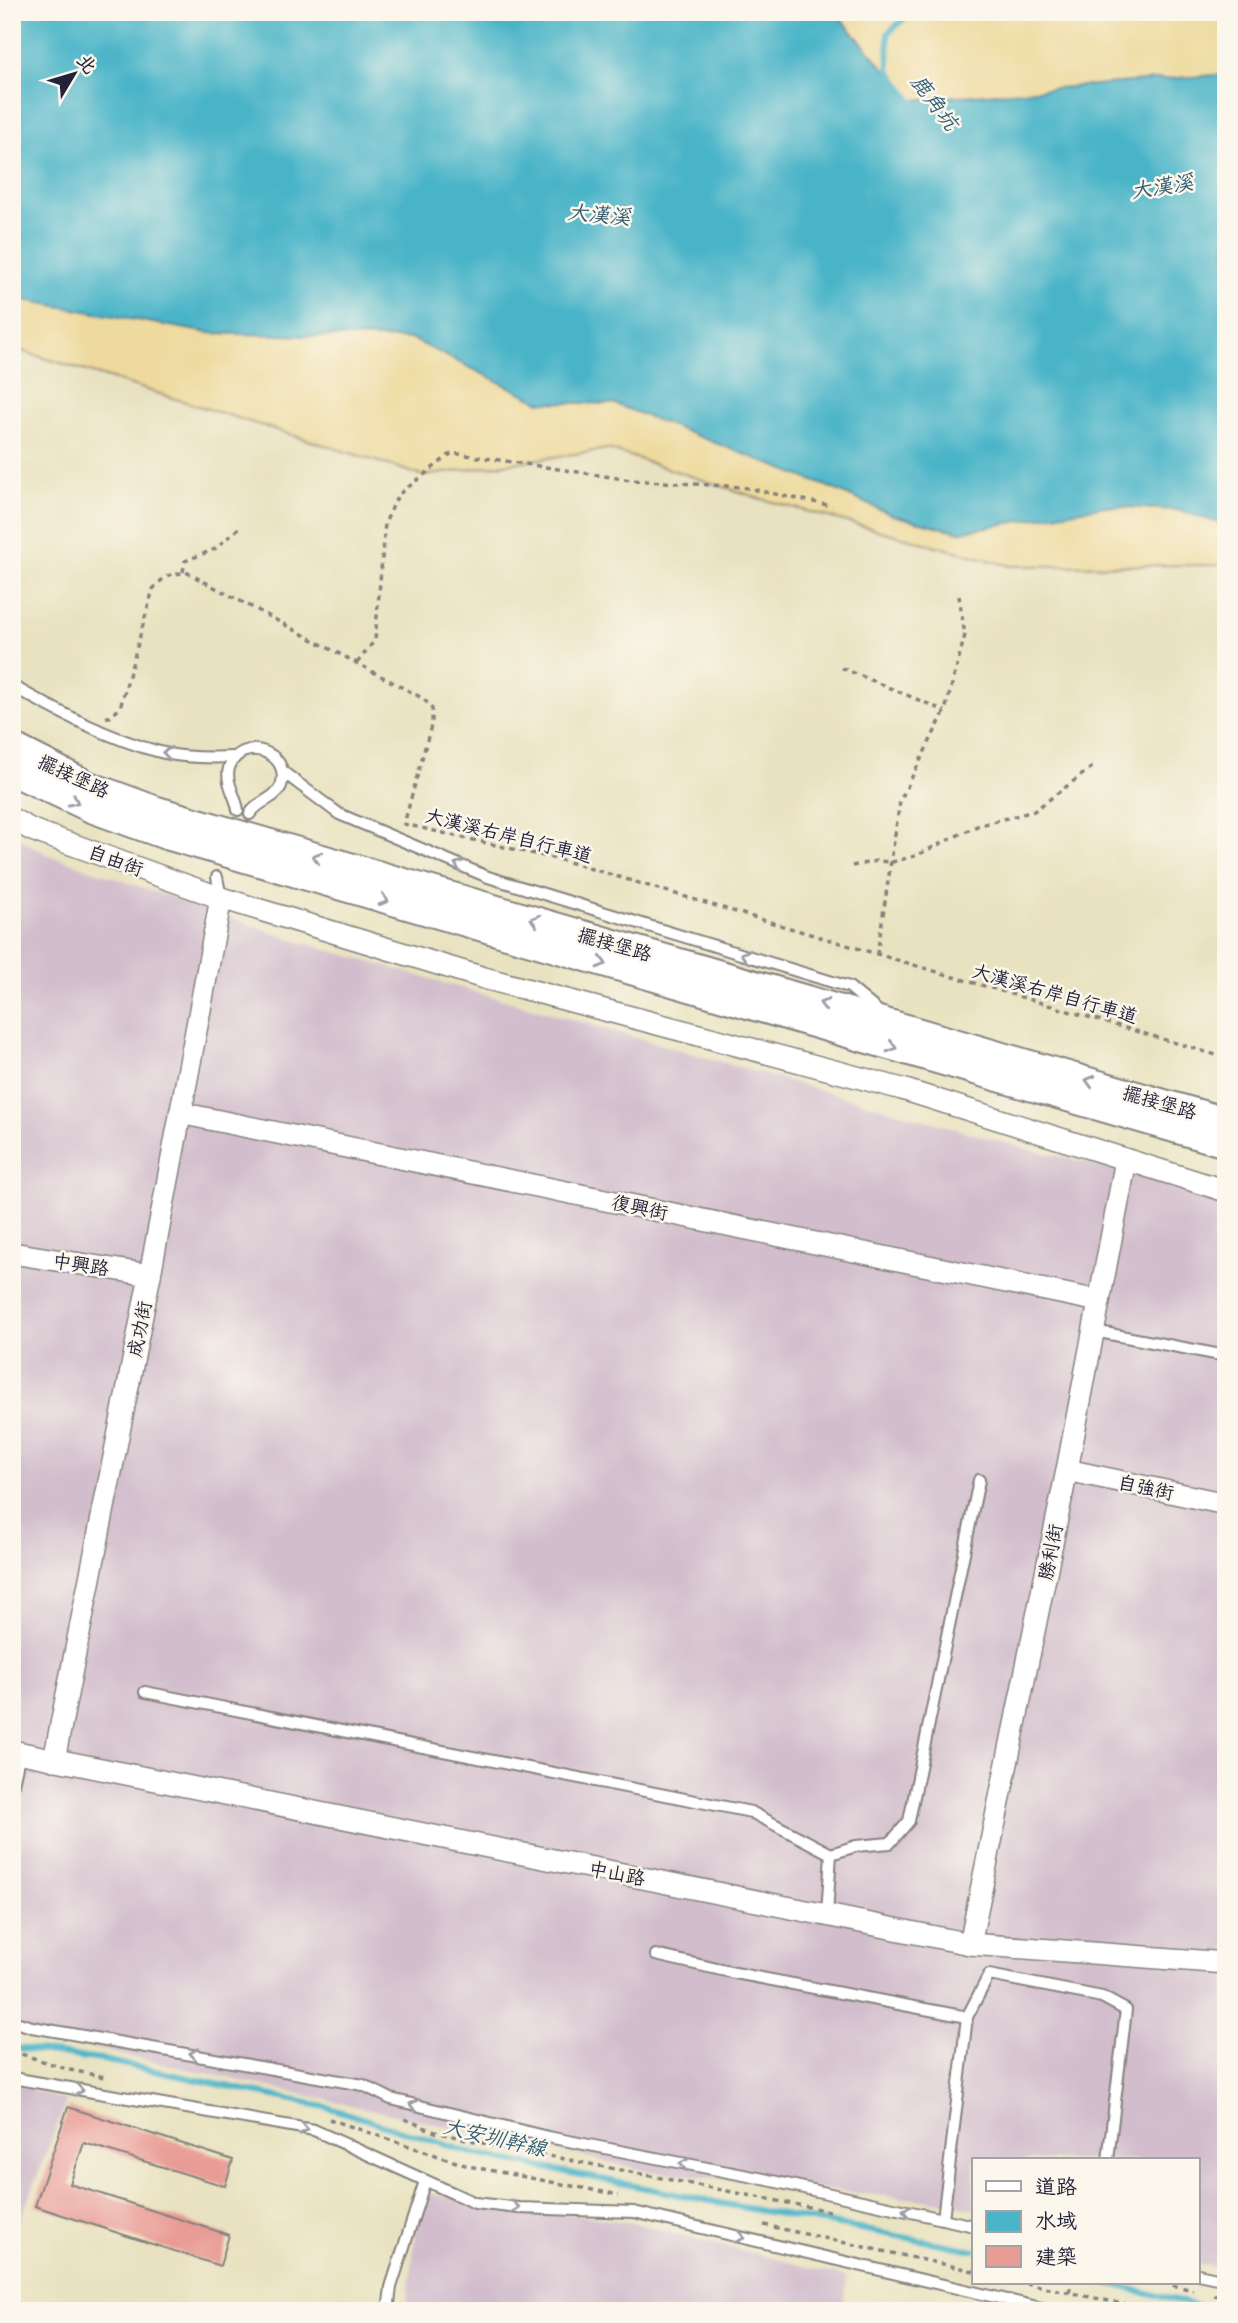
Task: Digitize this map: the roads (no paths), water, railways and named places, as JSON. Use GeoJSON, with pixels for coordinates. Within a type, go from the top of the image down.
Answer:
{"type":"FeatureCollection","features":[{"type":"Feature","properties":{"kind":"street","name":"擺接堡路"},"geometry":{"type":"LineString","coordinates":[[12,746],[89,785],[157,810],[1226,1121]]}},
{"type":"Feature","properties":{"kind":"street","name":"擺接堡路"},"geometry":{"type":"LineString","coordinates":[[12,772],[91,809],[163,835],[1226,1144]]}},
{"type":"Feature","properties":{"kind":"street","name":"自由街"},"geometry":{"type":"LineString","coordinates":[[12,819],[32,830],[222,885],[484,978],[902,1089],[1226,1191]]}},
{"type":"Feature","properties":{"kind":"street","name":"成功街"},"geometry":{"type":"LineString","coordinates":[[54,1760],[150,1275],[222,885]]}},
{"type":"Feature","properties":{"kind":"street","name":"復興街"},"geometry":{"type":"LineString","coordinates":[[180,1113],[1099,1301]]}},
{"type":"Feature","properties":{"kind":"street","name":"勝利街"},"geometry":{"type":"LineString","coordinates":[[970,1944],[1067,1470],[1126,1160]]}},
{"type":"Feature","properties":{"kind":"street","name":"中興路"},"geometry":{"type":"LineString","coordinates":[[12,1253],[150,1275]]}},
{"type":"Feature","properties":{"kind":"street","name":"自強街"},"geometry":{"type":"LineString","coordinates":[[1067,1470],[1226,1504]]}},
{"type":"Feature","properties":{"kind":"street","name":"中山路"},"geometry":{"type":"LineString","coordinates":[[16,1752],[970,1944],[1226,1964]]}},
{"type":"Feature","properties":{"kind":"lane"},"geometry":{"type":"LineString","coordinates":[[12,686],[121,740],[162,753],[214,758],[235,757],[248,749],[264,750],[276,758],[283,772],[339,814],[488,877],[849,987],[893,1025]]}},
{"type":"Feature","properties":{"kind":"lane"},"geometry":{"type":"LineString","coordinates":[[235,757],[229,769],[229,782],[244,812],[272,797],[281,786],[283,772]]}},
{"type":"Feature","properties":{"kind":"lane"},"geometry":{"type":"LineString","coordinates":[[1094,1331],[1226,1356]]}},
{"type":"Feature","properties":{"kind":"lane"},"geometry":{"type":"LineString","coordinates":[[145,1692],[751,1812],[831,1854],[856,1846],[890,1843],[909,1821],[979,1480]]}},
{"type":"Feature","properties":{"kind":"lane"},"geometry":{"type":"LineString","coordinates":[[12,1789],[16,1752]]}},
{"type":"Feature","properties":{"kind":"lane"},"geometry":{"type":"LineString","coordinates":[[827,1915],[831,1854]]}},
{"type":"Feature","properties":{"kind":"lane"},"geometry":{"type":"LineString","coordinates":[[656,1955],[967,2017]]}},
{"type":"Feature","properties":{"kind":"lane"},"geometry":{"type":"LineString","coordinates":[[943,2219],[967,2017],[989,1975],[1102,1997],[1126,2010],[1108,2158]]}},
{"type":"Feature","properties":{"kind":"lane"},"geometry":{"type":"LineString","coordinates":[[12,2021],[32,2027],[363,2085],[391,2099],[548,2137],[759,2178],[972,2225]]}},
{"type":"Feature","properties":{"kind":"lane"},"geometry":{"type":"LineString","coordinates":[[12,2078],[314,2130],[474,2203],[634,2212],[1054,2311]]}},
{"type":"Feature","properties":{"kind":"lane"},"geometry":{"type":"LineString","coordinates":[[388,2311],[391,2287],[425,2181]]}},
{"type":"Feature","properties":{"kind":"lane"},"geometry":{"type":"LineString","coordinates":[[1200,2274],[1226,2280]]}},
{"type":"Feature","properties":{"kind":"water","name":"大漢溪"},"geometry":{"type":"Polygon","coordinates":[[[12,12],[835,12],[912,100],[1226,74],[1226,525],[1177,510],[1104,506],[960,532],[892,515],[834,489],[615,404],[540,402],[412,339],[209,333],[12,298],[12,12]]]}},
{"type":"Feature","properties":{"kind":"waterway","name":"鹿角坑"},"geometry":{"type":"LineString","coordinates":[[912,12],[888,33],[889,70],[916,106]]}},
{"type":"Feature","properties":{"kind":"waterway","name":"大安圳幹線"},"geometry":{"type":"LineString","coordinates":[[12,2047],[108,2061],[330,2108],[471,2153],[972,2250]]}},
{"type":"Feature","properties":{"kind":"waterway","name":"大安圳幹線"},"geometry":{"type":"LineString","coordinates":[[1111,2284],[1219,2311]]}}]}
